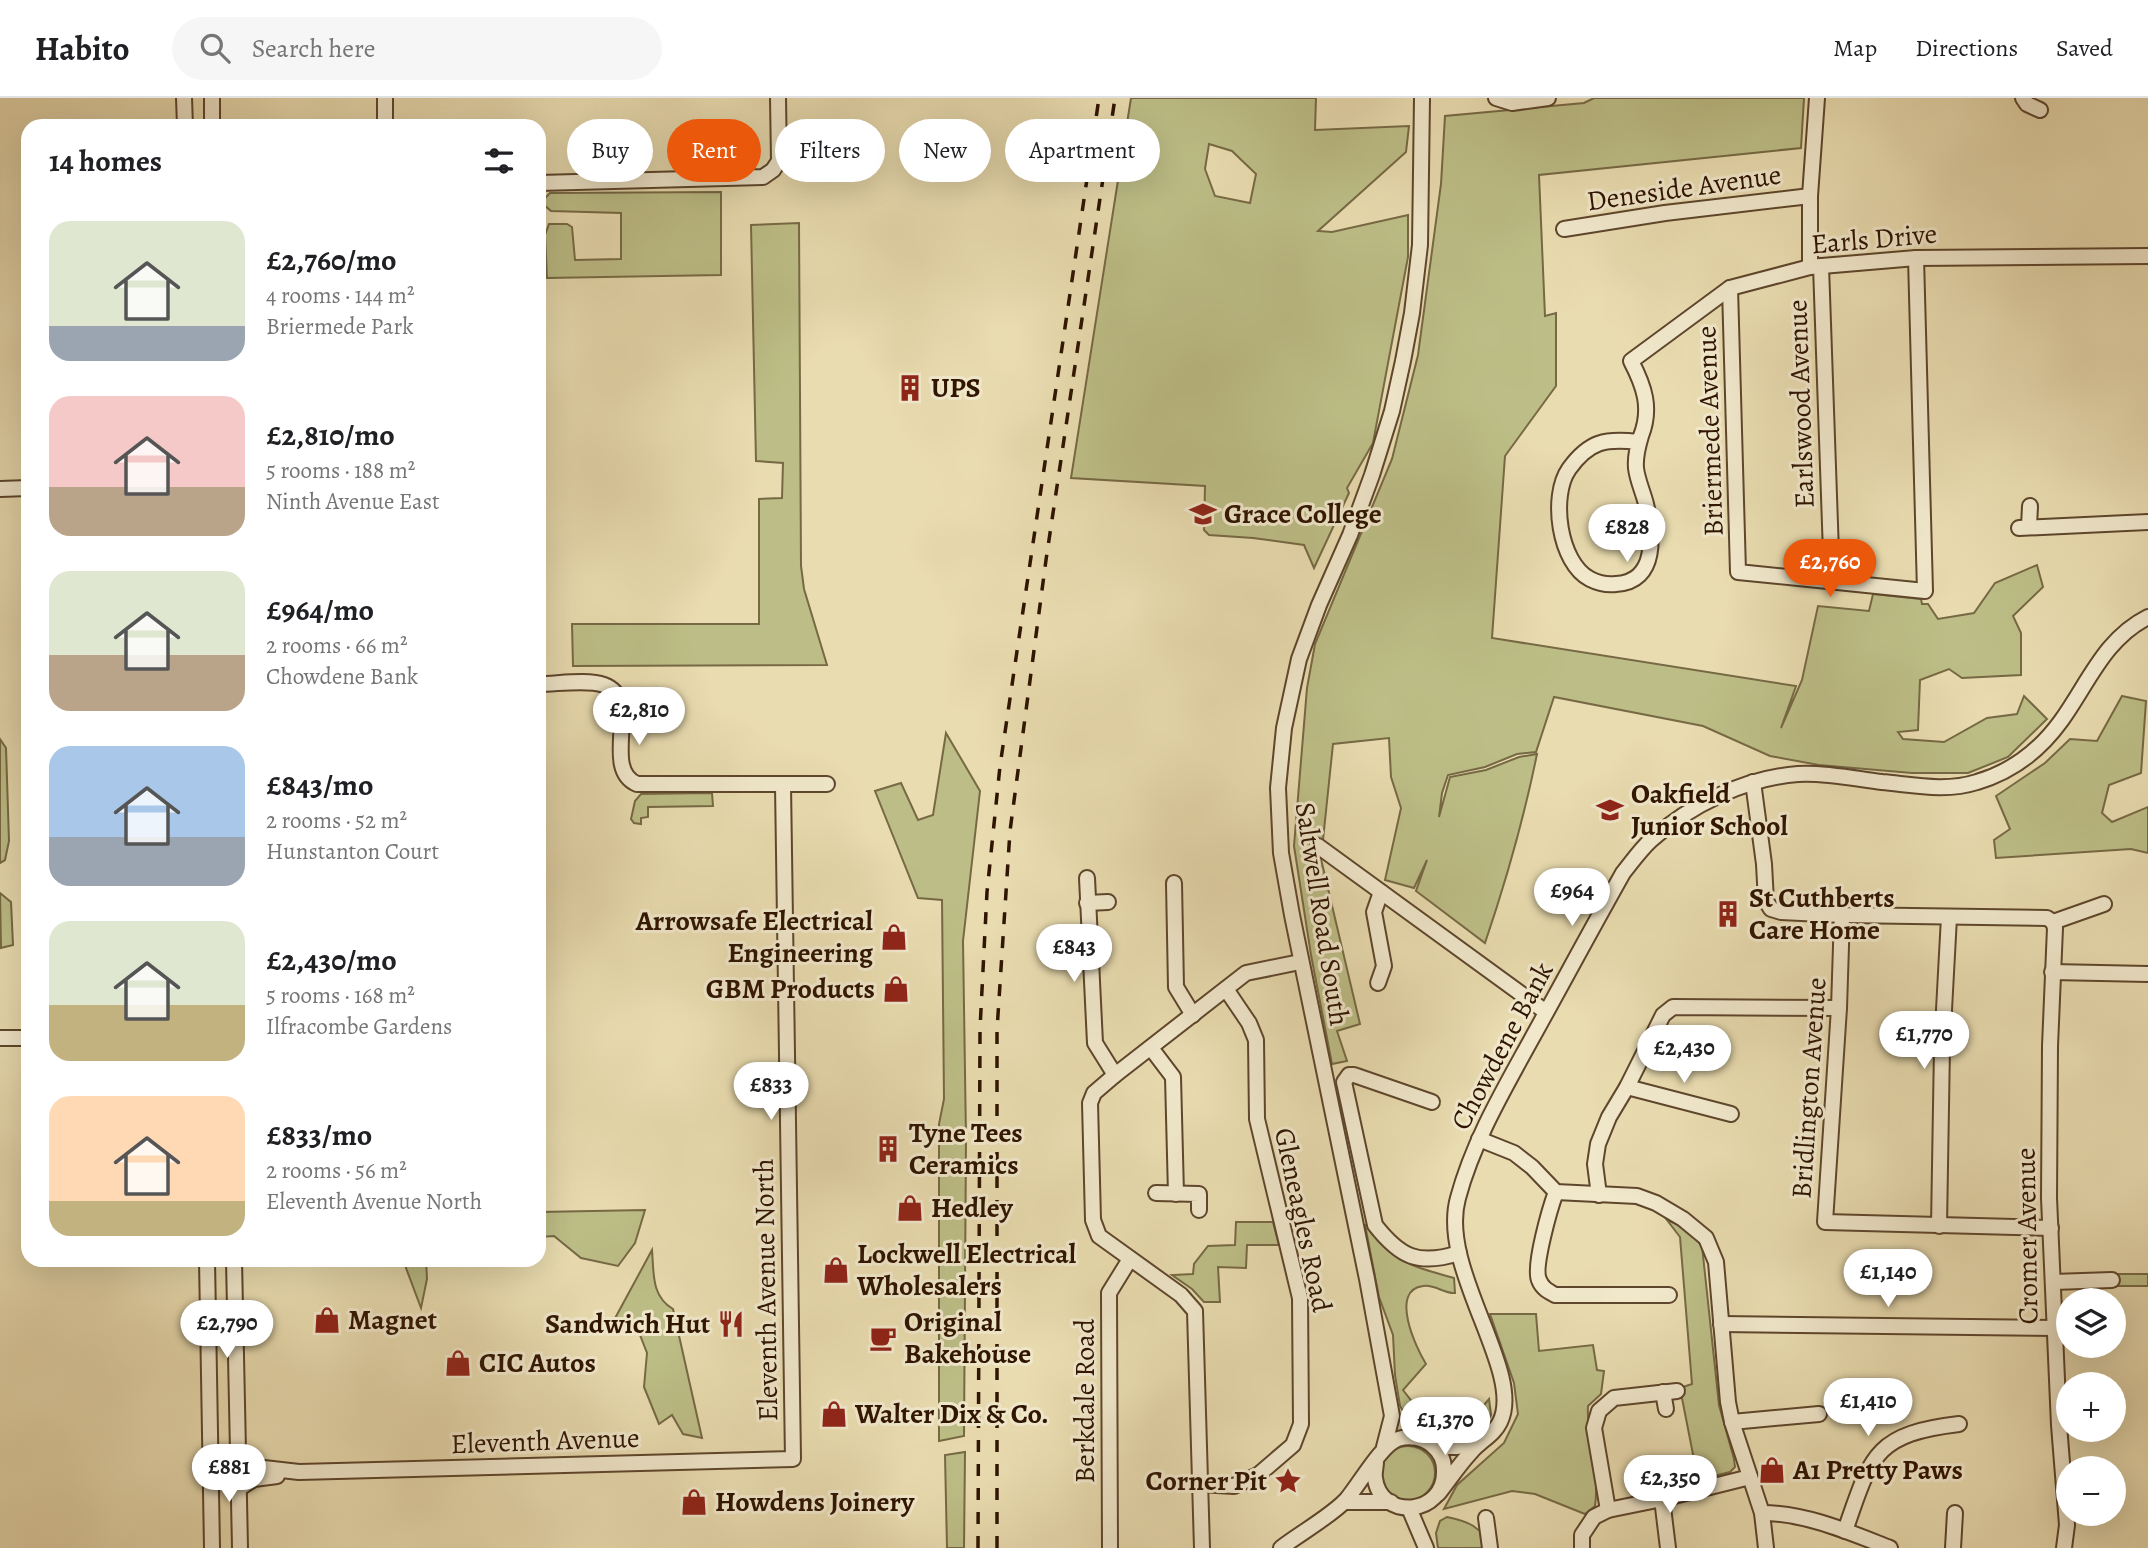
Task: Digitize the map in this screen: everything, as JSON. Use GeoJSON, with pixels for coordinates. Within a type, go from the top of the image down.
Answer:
{"type":"FeatureCollection","features":[{"type":"Feature","properties":{"kind":"street"},"geometry":{"type":"LineString","coordinates":[[184,98],[185,119]]}},
{"type":"Feature","properties":{"kind":"street"},"geometry":{"type":"LineString","coordinates":[[212,98],[212,119]]}},
{"type":"Feature","properties":{"kind":"street"},"geometry":{"type":"LineString","coordinates":[[385,98],[385,119]]}},
{"type":"Feature","properties":{"kind":"street"},"geometry":{"type":"LineString","coordinates":[[546,183],[763,177],[773,170],[779,161],[778,98]]}},
{"type":"Feature","properties":{"kind":"street","name":"Saltwell Road South"},"geometry":{"type":"LineString","coordinates":[[1384,1447],[1392,1416],[1367,1279],[1300,962],[1280,832],[1278,788],[1284,728],[1301,651],[1372,475],[1392,411],[1403,361],[1420,245],[1422,98]]}},
{"type":"Feature","properties":{"kind":"street"},"geometry":{"type":"LineString","coordinates":[[1496,98],[1512,103],[1548,98]]}},
{"type":"Feature","properties":{"kind":"street","name":"Earlswood Avenue"},"geometry":{"type":"LineString","coordinates":[[1816,98],[1810,196],[1832,582]]}},
{"type":"Feature","properties":{"kind":"street"},"geometry":{"type":"LineString","coordinates":[[2022,98],[2027,104],[2040,110]]}},
{"type":"Feature","properties":{"kind":"street","name":"Deneside Avenue"},"geometry":{"type":"LineString","coordinates":[[1564,229],[1665,213],[1810,196]]}},
{"type":"Feature","properties":{"kind":"street","name":"Earls Drive"},"geometry":{"type":"LineString","coordinates":[[1638,442],[1648,403],[1642,382],[1631,361],[1730,288],[1815,267],[1916,258],[2148,256]]}},
{"type":"Feature","properties":{"kind":"street"},"geometry":{"type":"LineString","coordinates":[[1832,582],[1926,591],[1916,258]]}},
{"type":"Feature","properties":{"kind":"street","name":"Briermede Avenue"},"geometry":{"type":"LineString","coordinates":[[1730,288],[1738,572],[1832,582]]}},
{"type":"Feature","properties":{"kind":"street"},"geometry":{"type":"LineString","coordinates":[[1603,441],[1638,442],[1636,469],[1650,520],[1648,560],[1640,577],[1626,584],[1608,585],[1590,579],[1574,565],[1558,521],[1559,497],[1566,473],[1581,452],[1603,441]]}},
{"type":"Feature","properties":{"kind":"street"},"geometry":{"type":"LineString","coordinates":[[0,489],[21,488]]}},
{"type":"Feature","properties":{"kind":"street"},"geometry":{"type":"LineString","coordinates":[[2030,506],[2024,527],[2148,522]]}},
{"type":"Feature","properties":{"kind":"street","name":"Chowdene Bank"},"geometry":{"type":"LineString","coordinates":[[1433,1498],[1479,1444],[1500,1424],[1506,1396],[1502,1377],[1462,1268],[1454,1229],[1457,1200],[1489,1116],[1623,873],[1650,841],[1701,804],[1753,782],[1800,774],[1942,788],[1977,782],[2024,761],[2061,722],[2086,680],[2113,643],[2129,628],[2148,617]]}},
{"type":"Feature","properties":{"kind":"street"},"geometry":{"type":"LineString","coordinates":[[546,684],[597,683],[613,690],[621,701],[622,769],[629,781],[637,784],[827,784]]}},
{"type":"Feature","properties":{"kind":"street"},"geometry":{"type":"LineString","coordinates":[[1753,782],[1766,901],[1772,909],[1781,912],[1842,915],[2048,918],[2053,922],[2104,904]]}},
{"type":"Feature","properties":{"kind":"street","name":"Eleventh Avenue North"},"geometry":{"type":"LineString","coordinates":[[783,785],[793,1459]]}},
{"type":"Feature","properties":{"kind":"street"},"geometry":{"type":"LineString","coordinates":[[1318,846],[1546,1012]]}},
{"type":"Feature","properties":{"kind":"street"},"geometry":{"type":"LineString","coordinates":[[1087,878],[1095,1043],[1115,1075]]}},
{"type":"Feature","properties":{"kind":"street"},"geometry":{"type":"LineString","coordinates":[[1174,883],[1177,987],[1193,1015]]}},
{"type":"Feature","properties":{"kind":"street"},"geometry":{"type":"LineString","coordinates":[[1378,983],[1384,966],[1374,912],[1381,892]]}},
{"type":"Feature","properties":{"kind":"street"},"geometry":{"type":"LineString","coordinates":[[1087,903],[1108,902]]}},
{"type":"Feature","properties":{"kind":"street","name":"Bridlington Avenue"},"geometry":{"type":"LineString","coordinates":[[1842,915],[1839,1008],[1825,1223],[1939,1226]]}},
{"type":"Feature","properties":{"kind":"street"},"geometry":{"type":"LineString","coordinates":[[1949,918],[1942,1047],[1939,1226],[2050,1228]]}},
{"type":"Feature","properties":{"kind":"street","name":"Cromer Avenue"},"geometry":{"type":"LineString","coordinates":[[2053,922],[2050,1228],[2067,1525],[2064,1548]]}},
{"type":"Feature","properties":{"kind":"street"},"geometry":{"type":"LineString","coordinates":[[1202,1548],[1195,1311],[1181,1295],[1099,1236],[1093,1220],[1090,1103],[1094,1093],[1115,1075],[1246,973],[1300,962]]}},
{"type":"Feature","properties":{"kind":"street"},"geometry":{"type":"LineString","coordinates":[[2052,972],[2148,974]]}},
{"type":"Feature","properties":{"kind":"street","name":"Gleneagles Road"},"geometry":{"type":"LineString","coordinates":[[1200,1484],[1234,1486],[1258,1475],[1293,1446],[1301,1424],[1300,1298],[1257,1119],[1256,1040],[1249,1023],[1226,989]]}},
{"type":"Feature","properties":{"kind":"street"},"geometry":{"type":"LineString","coordinates":[[1599,1195],[1595,1164],[1598,1144],[1609,1117],[1663,1015],[1673,1007],[1839,1008]]}},
{"type":"Feature","properties":{"kind":"street"},"geometry":{"type":"LineString","coordinates":[[0,1038],[21,1038]]}},
{"type":"Feature","properties":{"kind":"street"},"geometry":{"type":"LineString","coordinates":[[1150,1048],[1173,1077],[1176,1194]]}},
{"type":"Feature","properties":{"kind":"street"},"geometry":{"type":"LineString","coordinates":[[1432,1102],[1354,1075],[1349,1075],[1344,1082],[1375,1225],[1389,1243],[1413,1257],[1437,1260],[1459,1253]]}},
{"type":"Feature","properties":{"kind":"street"},"geometry":{"type":"LineString","coordinates":[[1627,1087],[1731,1114]]}},
{"type":"Feature","properties":{"kind":"street"},"geometry":{"type":"LineString","coordinates":[[1479,1139],[1514,1153],[1556,1192],[1637,1196],[1656,1203],[1683,1219],[1706,1238],[1716,1262],[1732,1422],[1762,1513],[1766,1548]]}},
{"type":"Feature","properties":{"kind":"street"},"geometry":{"type":"LineString","coordinates":[[1556,1192],[1547,1219],[1537,1278],[1544,1289],[1555,1296],[1669,1295]]}},
{"type":"Feature","properties":{"kind":"street"},"geometry":{"type":"LineString","coordinates":[[1156,1193],[1199,1194],[1199,1210]]}},
{"type":"Feature","properties":{"kind":"street","name":"Berkdale Road"},"geometry":{"type":"LineString","coordinates":[[1110,1548],[1109,1293],[1129,1259]]}},
{"type":"Feature","properties":{"kind":"street"},"geometry":{"type":"LineString","coordinates":[[207,1267],[212,1548]]}},
{"type":"Feature","properties":{"kind":"street"},"geometry":{"type":"LineString","coordinates":[[234,1267],[240,1548]]}},
{"type":"Feature","properties":{"kind":"street"},"geometry":{"type":"LineString","coordinates":[[2053,1282],[2112,1280]]}},
{"type":"Feature","properties":{"kind":"street"},"geometry":{"type":"LineString","coordinates":[[1721,1324],[2054,1328]]}},
{"type":"Feature","properties":{"kind":"street"},"geometry":{"type":"LineString","coordinates":[[1608,1510],[1594,1428],[1599,1411],[1614,1398],[1670,1391],[1666,1409]]}},
{"type":"Feature","properties":{"kind":"street"},"geometry":{"type":"LineString","coordinates":[[1732,1422],[1819,1414]]}},
{"type":"Feature","properties":{"kind":"street","name":"Saltwell Road South"},"geometry":{"type":"LineString","coordinates":[[1392,1416],[1407,1437]]}},
{"type":"Feature","properties":{"kind":"street"},"geometry":{"type":"LineString","coordinates":[[1845,1531],[1862,1482],[1881,1450],[1904,1434],[1927,1427],[1959,1424]]}},
{"type":"Feature","properties":{"kind":"street"},"geometry":{"type":"LineString","coordinates":[[1281,1548],[1344,1502],[1376,1462],[1384,1447],[1395,1440],[1418,1438],[1434,1447],[1479,1444]]}},
{"type":"Feature","properties":{"kind":"street"},"geometry":{"type":"LineString","coordinates":[[1425,1545],[1433,1498],[1444,1479],[1444,1465],[1434,1447]]}},
{"type":"Feature","properties":{"kind":"street","name":"Eleventh Avenue"},"geometry":{"type":"LineString","coordinates":[[238,1455],[255,1467],[299,1472]]}},
{"type":"Feature","properties":{"kind":"street","name":"Eleventh Avenue"},"geometry":{"type":"LineString","coordinates":[[238,1489],[254,1479],[299,1472],[793,1459]]}},
{"type":"Feature","properties":{"kind":"street"},"geometry":{"type":"LineString","coordinates":[[1376,1462],[1375,1479],[1382,1495],[1391,1502]]}},
{"type":"Feature","properties":{"kind":"street"},"geometry":{"type":"LineString","coordinates":[[1582,1548],[1582,1535],[1594,1517],[1608,1510],[1750,1477]]}},
{"type":"Feature","properties":{"kind":"street"},"geometry":{"type":"LineString","coordinates":[[1344,1502],[1391,1502],[1409,1508],[1433,1498]]}},
{"type":"Feature","properties":{"kind":"street"},"geometry":{"type":"LineString","coordinates":[[1662,1499],[1668,1548]]}},
{"type":"Feature","properties":{"kind":"street"},"geometry":{"type":"LineString","coordinates":[[1409,1508],[1425,1545]]}},
{"type":"Feature","properties":{"kind":"street"},"geometry":{"type":"LineString","coordinates":[[1762,1513],[1781,1513],[1845,1531],[1890,1548]]}},
{"type":"Feature","properties":{"kind":"street"},"geometry":{"type":"LineString","coordinates":[[1953,1548],[1955,1513]]}},
{"type":"Feature","properties":{"kind":"street"},"geometry":{"type":"LineString","coordinates":[[1486,1518],[1490,1548]]}},
{"type":"Feature","properties":{"kind":"green space"},"geometry":{"type":"Polygon","coordinates":[[[1131,98],[1316,98],[1315,130],[1409,126],[1406,152],[1318,231],[1332,232],[1408,215],[1408,257],[1373,443],[1347,488],[1349,493],[1314,568],[1304,545],[1209,535],[1204,530],[1205,486],[1071,478],[1118,182],[1160,182],[1160,119],[1128,119],[1131,98]],[[1209,144],[1205,169],[1215,196],[1250,203],[1256,174],[1232,151],[1209,144]]]}},
{"type":"Feature","properties":{"kind":"green space"},"geometry":{"type":"Polygon","coordinates":[[[1594,98],[1804,98],[1801,148],[1539,175],[1545,316],[1556,313],[1556,386],[1505,456],[1492,638],[1796,686],[1781,728],[1802,680],[1818,606],[1869,611],[1873,594],[1921,599],[1922,604],[1928,604],[1938,619],[1974,613],[1995,583],[2037,565],[2043,587],[2013,616],[2021,633],[2021,675],[1962,678],[1949,669],[1920,680],[1918,730],[1898,732],[1903,739],[1944,742],[1987,718],[2017,714],[2024,696],[2047,719],[2008,757],[1968,773],[1912,773],[1819,765],[1770,756],[1703,726],[1554,697],[1536,752],[1517,754],[1485,767],[1448,775],[1442,793],[1439,817],[1450,777],[1486,770],[1519,757],[1537,754],[1514,849],[1485,943],[1416,891],[1427,860],[1414,888],[1385,880],[1401,808],[1391,777],[1389,738],[1333,744],[1321,859],[1360,1024],[1337,1031],[1347,1061],[1332,1064],[1294,846],[1307,688],[1315,644],[1392,459],[1418,355],[1441,184],[1445,116],[1584,103],[1594,98]]]}},
{"type":"Feature","properties":{"kind":"green space"},"geometry":{"type":"Polygon","coordinates":[[[721,192],[721,275],[547,278],[546,232],[549,224],[567,224],[572,227],[575,260],[621,259],[621,213],[551,211],[546,207],[546,197],[550,193],[721,192]]]}},
{"type":"Feature","properties":{"kind":"green space"},"geometry":{"type":"Polygon","coordinates":[[[799,223],[801,566],[804,589],[827,665],[573,666],[572,624],[759,624],[759,499],[782,498],[783,463],[756,461],[751,225],[799,223]]]}},
{"type":"Feature","properties":{"kind":"green space"},"geometry":{"type":"Polygon","coordinates":[[[2122,696],[2146,701],[2141,773],[2109,785],[2102,813],[2112,822],[2148,807],[2148,853],[2131,849],[1996,858],[1994,840],[2010,829],[1996,796],[2045,763],[2070,739],[2097,741],[2122,696]]]}},
{"type":"Feature","properties":{"kind":"green space"},"geometry":{"type":"Polygon","coordinates":[[[946,733],[980,791],[963,941],[966,1138],[964,1436],[939,1441],[939,1124],[944,1099],[942,900],[918,898],[875,791],[901,783],[918,820],[933,815],[946,733]]]}},
{"type":"Feature","properties":{"kind":"green space"},"geometry":{"type":"Polygon","coordinates":[[[0,739],[6,748],[9,841],[5,860],[0,863],[0,739]]]}},
{"type":"Feature","properties":{"kind":"green space"},"geometry":{"type":"Polygon","coordinates":[[[712,793],[713,806],[648,807],[648,817],[641,818],[641,824],[634,823],[631,819],[635,801],[641,794],[712,793]]]}},
{"type":"Feature","properties":{"kind":"green space"},"geometry":{"type":"Polygon","coordinates":[[[0,893],[11,902],[13,945],[1,948],[0,893]]]}},
{"type":"Feature","properties":{"kind":"green space"},"geometry":{"type":"Polygon","coordinates":[[[645,1210],[635,1243],[618,1266],[581,1258],[554,1236],[546,1237],[546,1212],[645,1210]]]}},
{"type":"Feature","properties":{"kind":"green space"},"geometry":{"type":"Polygon","coordinates":[[[1667,1220],[1686,1230],[1702,1246],[1719,1405],[1735,1467],[1730,1472],[1698,1480],[1680,1388],[1692,1384],[1680,1237],[1667,1220]]]}},
{"type":"Feature","properties":{"kind":"green space"},"geometry":{"type":"Polygon","coordinates":[[[1236,1222],[1273,1222],[1279,1245],[1247,1245],[1246,1268],[1218,1267],[1220,1302],[1204,1302],[1192,1289],[1172,1275],[1193,1274],[1194,1264],[1208,1246],[1235,1245],[1236,1222]]]}},
{"type":"Feature","properties":{"kind":"green space"},"geometry":{"type":"Polygon","coordinates":[[[1365,1225],[1368,1225],[1386,1248],[1405,1261],[1454,1278],[1455,1293],[1423,1286],[1413,1290],[1408,1298],[1408,1320],[1426,1364],[1403,1390],[1435,1431],[1453,1418],[1463,1427],[1477,1417],[1489,1399],[1491,1415],[1481,1432],[1459,1440],[1440,1437],[1409,1421],[1400,1406],[1393,1335],[1379,1297],[1365,1225]]]}},
{"type":"Feature","properties":{"kind":"green space"},"geometry":{"type":"Polygon","coordinates":[[[652,1250],[657,1291],[673,1309],[702,1438],[683,1434],[672,1415],[659,1424],[644,1387],[647,1353],[638,1330],[613,1322],[652,1250]]]}},
{"type":"Feature","properties":{"kind":"green space"},"geometry":{"type":"Polygon","coordinates":[[[406,1267],[426,1267],[427,1279],[421,1308],[406,1267]]]}},
{"type":"Feature","properties":{"kind":"green space"},"geometry":{"type":"Polygon","coordinates":[[[2116,1274],[2148,1274],[2148,1286],[2116,1286],[2116,1274]]]}},
{"type":"Feature","properties":{"kind":"green space"},"geometry":{"type":"Polygon","coordinates":[[[1490,1314],[1536,1314],[1539,1351],[1593,1345],[1597,1370],[1604,1371],[1601,1394],[1588,1406],[1596,1494],[1595,1506],[1585,1514],[1535,1494],[1512,1491],[1444,1509],[1457,1485],[1504,1443],[1518,1414],[1514,1383],[1490,1314]]]}},
{"type":"Feature","properties":{"kind":"green space"},"geometry":{"type":"Polygon","coordinates":[[[1408,1446],[1427,1454],[1435,1473],[1427,1492],[1408,1500],[1389,1492],[1381,1473],[1389,1454],[1408,1446]]]}},
{"type":"Feature","properties":{"kind":"green space"},"geometry":{"type":"Polygon","coordinates":[[[965,1452],[964,1548],[947,1548],[945,1455],[965,1452]]]}},
{"type":"Feature","properties":{"kind":"green space"},"geometry":{"type":"Polygon","coordinates":[[[1447,1517],[1473,1526],[1482,1534],[1487,1548],[1438,1548],[1436,1533],[1440,1521],[1447,1517]]]}},
{"type":"Feature","properties":{"kind":"railway"},"geometry":{"type":"LineString","coordinates":[[978,1548],[980,1029],[987,892],[1000,766],[1099,98]]}},
{"type":"Feature","properties":{"kind":"railway"},"geometry":{"type":"LineString","coordinates":[[997,1548],[997,1030],[1010,831],[1046,560],[1115,98]]}},
{"type":"Feature","properties":{"kind":"place","name":"UPS"},"geometry":{"type":"Point","coordinates":[910,388]}},
{"type":"Feature","properties":{"kind":"place","name":"Grace College"},"geometry":{"type":"Point","coordinates":[1203,514]}},
{"type":"Feature","properties":{"kind":"place","name":"Oakfield Junior School"},"geometry":{"type":"Point","coordinates":[1610,810]}},
{"type":"Feature","properties":{"kind":"place","name":"St Cuthberts Care Home"},"geometry":{"type":"Point","coordinates":[1728,914]}},
{"type":"Feature","properties":{"kind":"place","name":"Arrowsafe Electrical Engineering"},"geometry":{"type":"Point","coordinates":[894,937]}},
{"type":"Feature","properties":{"kind":"place","name":"GBM Products"},"geometry":{"type":"Point","coordinates":[896,989]}},
{"type":"Feature","properties":{"kind":"place","name":"Tyne Tees Ceramics"},"geometry":{"type":"Point","coordinates":[888,1149]}},
{"type":"Feature","properties":{"kind":"place","name":"Hedley"},"geometry":{"type":"Point","coordinates":[910,1208]}},
{"type":"Feature","properties":{"kind":"place","name":"Lockwell Electrical Wholesalers"},"geometry":{"type":"Point","coordinates":[836,1270]}},
{"type":"Feature","properties":{"kind":"place","name":"Magnet"},"geometry":{"type":"Point","coordinates":[327,1320]}},
{"type":"Feature","properties":{"kind":"place","name":"Sandwich Hut"},"geometry":{"type":"Point","coordinates":[731,1324]}},
{"type":"Feature","properties":{"kind":"place","name":"Original Bakehouse"},"geometry":{"type":"Point","coordinates":[883,1338]}},
{"type":"Feature","properties":{"kind":"place","name":"CIC Autos"},"geometry":{"type":"Point","coordinates":[458,1363]}},
{"type":"Feature","properties":{"kind":"place","name":"Walter Dix & Co."},"geometry":{"type":"Point","coordinates":[834,1414]}},
{"type":"Feature","properties":{"kind":"place","name":"A1 Pretty Paws"},"geometry":{"type":"Point","coordinates":[1772,1470]}},
{"type":"Feature","properties":{"kind":"place","name":"Corner Pit"},"geometry":{"type":"Point","coordinates":[1288,1481]}},
{"type":"Feature","properties":{"kind":"place","name":"Howdens Joinery"},"geometry":{"type":"Point","coordinates":[694,1502]}}]}
